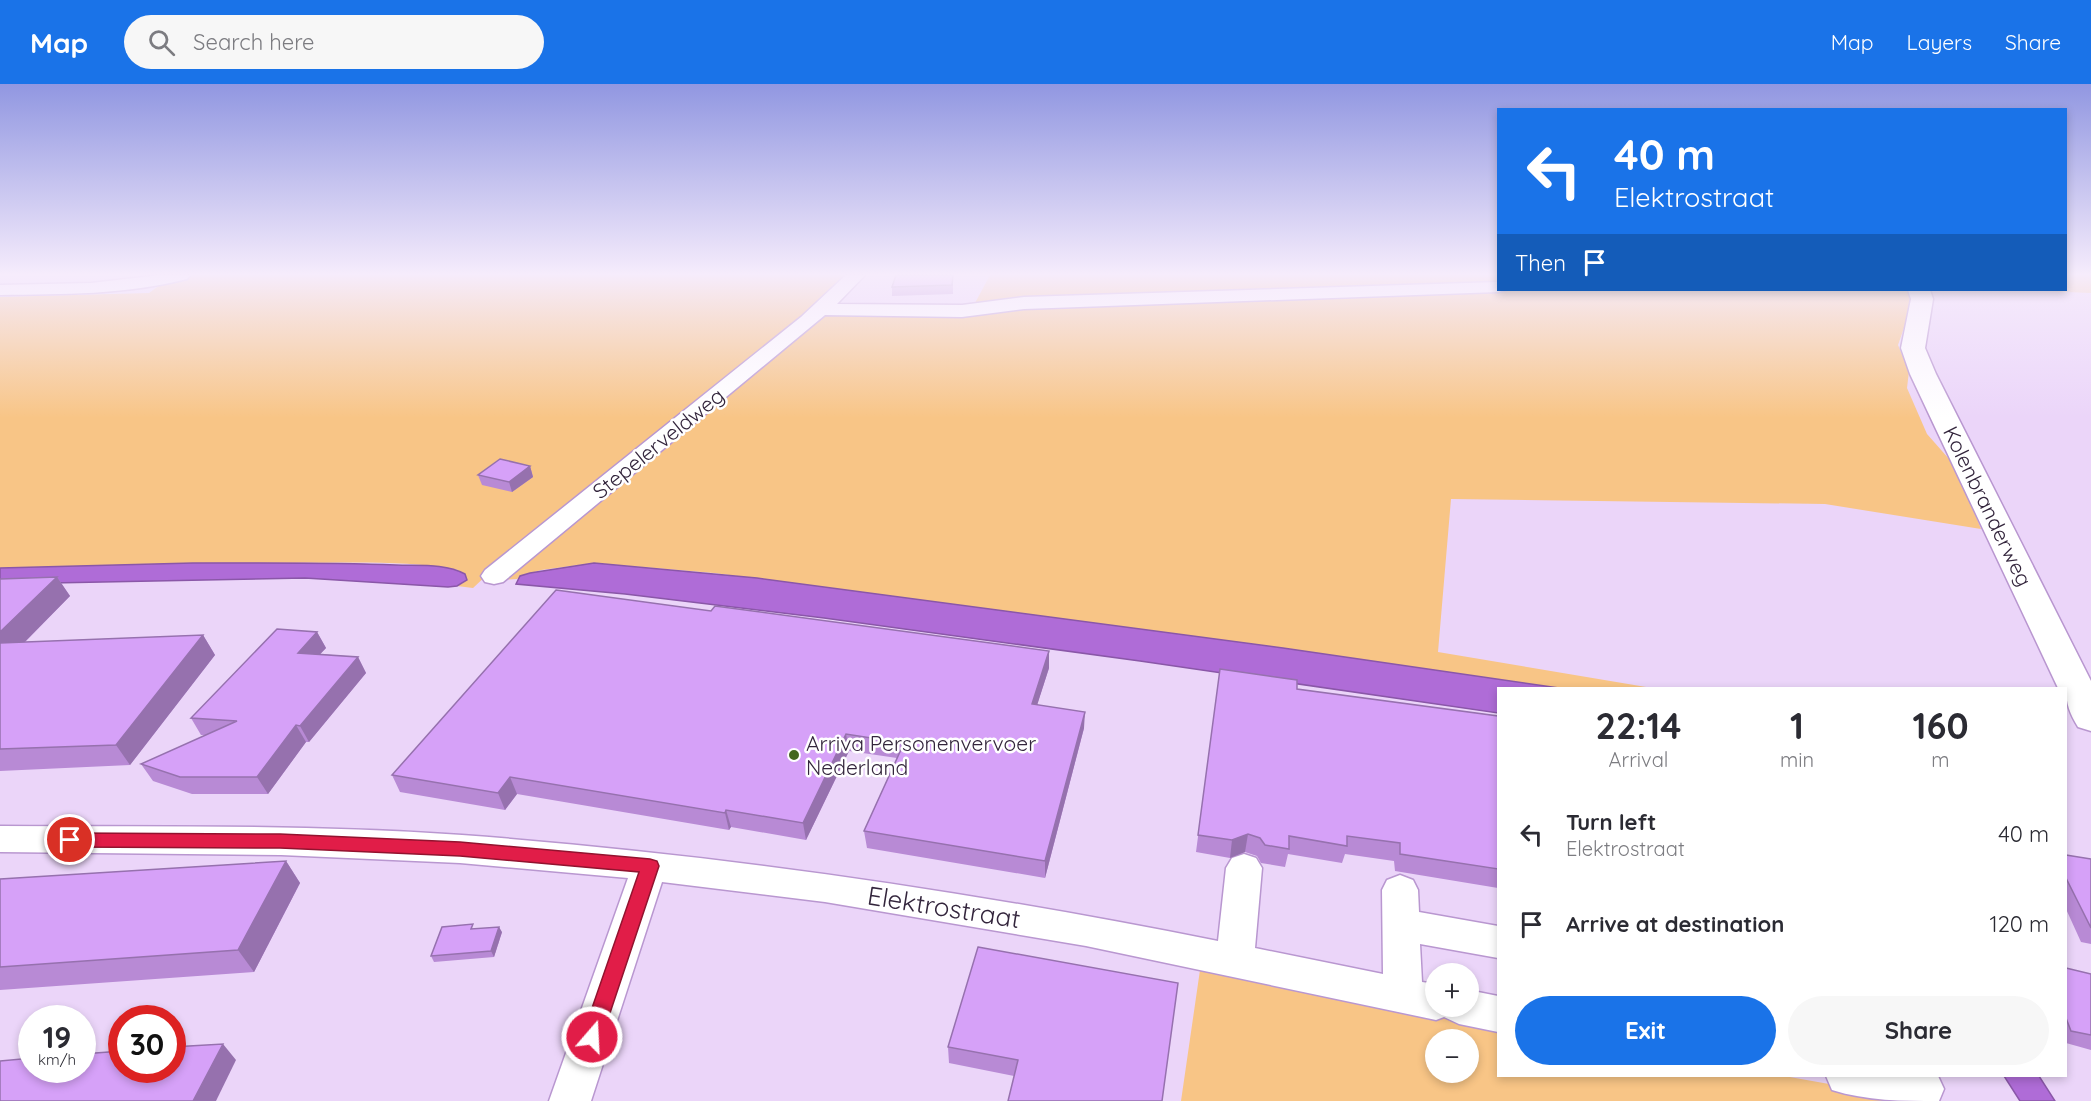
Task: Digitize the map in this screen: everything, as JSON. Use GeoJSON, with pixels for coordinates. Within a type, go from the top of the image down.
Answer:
{"type":"FeatureCollection","features":[{"type":"Feature","properties":{"kind":"main road","name":"Kolenbranderweg"},"geometry":{"type":"LineString","coordinates":[[1918,322],[1913,348],[1923,374],[2091,718]]}},
{"type":"Feature","properties":{"kind":"street","name":"Stepelerveldweg"},"geometry":{"type":"LineString","coordinates":[[494,576],[805,322]]}},
{"type":"Feature","properties":{"kind":"street","name":"Elektrostraat"},"geometry":{"type":"LineString","coordinates":[[0,840],[292,841],[460,849],[650,866],[825,887],[1107,934],[1419,998],[1401,908],[1497,942]]}},
{"type":"Feature","properties":{"kind":"street"},"geometry":{"type":"LineString","coordinates":[[570,1101],[650,866]]}},
{"type":"Feature","properties":{"kind":"street"},"geometry":{"type":"LineString","coordinates":[[1235,960],[1244,868]]}},
{"type":"Feature","properties":{"kind":"street"},"geometry":{"type":"LineString","coordinates":[[1479,1010],[1497,1014]]}},
{"type":"Feature","properties":{"kind":"street"},"geometry":{"type":"LineString","coordinates":[[1853,1077],[1923,1089],[1917,1077]]}},
{"type":"Feature","properties":{"kind":"shaded area"},"geometry":{"type":"Polygon","coordinates":[[[0,322],[795,322],[473,588],[457,586],[463,583],[458,570],[397,563],[0,568],[0,322]]]}},
{"type":"Feature","properties":{"kind":"shaded area"},"geometry":{"type":"Polygon","coordinates":[[[813,322],[1906,322],[1898,345],[1909,371],[1907,388],[1927,434],[1957,468],[1981,529],[1825,504],[1451,499],[1438,652],[1646,687],[1552,687],[1283,648],[714,573],[594,563],[541,570],[517,579],[498,580],[813,322]]]}},
{"type":"Feature","properties":{"kind":"shaded area"},"geometry":{"type":"Polygon","coordinates":[[[193,563],[431,566],[457,570],[465,574],[467,580],[457,586],[448,587],[305,578],[0,584],[0,568],[193,563]]]}},
{"type":"Feature","properties":{"kind":"shaded area"},"geometry":{"type":"Polygon","coordinates":[[[594,563],[757,578],[1283,648],[1552,687],[1497,687],[1497,713],[824,618],[625,594],[516,584],[520,576],[594,563]]]}},
{"type":"Feature","properties":{"kind":"shaded area"},"geometry":{"type":"Polygon","coordinates":[[[1200,970],[1425,1011],[1425,1017],[1459,1017],[1497,1024],[1497,1077],[1790,1077],[1925,1101],[1181,1101],[1200,970]]]}},
{"type":"Feature","properties":{"kind":"shaded area"},"geometry":{"type":"Polygon","coordinates":[[[2005,1077],[2040,1077],[2055,1101],[2020,1101],[2005,1077]]]}},
{"type":"Feature","properties":{"kind":"building"},"geometry":{"type":"Polygon","coordinates":[[[500,459],[530,466],[509,482],[478,475],[500,459]]]}},
{"type":"Feature","properties":{"kind":"building"},"geometry":{"type":"Polygon","coordinates":[[[57,577],[0,632],[0,579],[57,577]]]}},
{"type":"Feature","properties":{"kind":"building"},"geometry":{"type":"Polygon","coordinates":[[[556,590],[711,611],[715,606],[1049,651],[1032,704],[1085,712],[1045,861],[864,831],[904,743],[846,734],[803,823],[726,810],[725,813],[510,777],[498,793],[392,775],[556,590]]]}},
{"type":"Feature","properties":{"kind":"building"},"geometry":{"type":"Polygon","coordinates":[[[277,629],[317,632],[298,653],[358,657],[300,726],[296,725],[257,777],[180,777],[141,764],[237,721],[191,718],[277,629]]]}},
{"type":"Feature","properties":{"kind":"building"},"geometry":{"type":"Polygon","coordinates":[[[203,635],[116,745],[0,749],[0,643],[203,635]]]}},
{"type":"Feature","properties":{"kind":"building"},"geometry":{"type":"Polygon","coordinates":[[[1220,669],[1297,680],[1297,689],[1497,716],[1497,869],[1400,854],[1400,843],[1347,836],[1347,846],[1289,836],[1289,849],[1265,845],[1260,838],[1248,834],[1232,840],[1198,835],[1220,669]]]}},
{"type":"Feature","properties":{"kind":"building"},"geometry":{"type":"Polygon","coordinates":[[[2067,855],[2091,859],[2091,928],[2067,880],[2067,855]]]}},
{"type":"Feature","properties":{"kind":"building"},"geometry":{"type":"Polygon","coordinates":[[[286,861],[238,950],[0,967],[0,879],[286,861]]]}},
{"type":"Feature","properties":{"kind":"building"},"geometry":{"type":"Polygon","coordinates":[[[473,924],[471,929],[499,927],[491,951],[431,956],[442,927],[473,924]]]}},
{"type":"Feature","properties":{"kind":"building"},"geometry":{"type":"Polygon","coordinates":[[[978,947],[1178,983],[1162,1101],[1008,1101],[1018,1060],[948,1047],[978,947]]]}},
{"type":"Feature","properties":{"kind":"building"},"geometry":{"type":"Polygon","coordinates":[[[2067,968],[2091,974],[2091,1035],[2071,1031],[2067,1021],[2067,968]]]}},
{"type":"Feature","properties":{"kind":"building"},"geometry":{"type":"Polygon","coordinates":[[[223,1044],[193,1101],[0,1101],[0,1061],[18,1059],[18,1083],[96,1083],[96,1053],[108,1052],[108,1083],[186,1083],[186,1046],[223,1044]]]}},
{"type":"Feature","properties":{"kind":"place","name":"Arriva Personenvervoer Nederland"},"geometry":{"type":"Point","coordinates":[794,755]}},
{"type":"Feature","properties":{"kind":"route"},"geometry":{"type":"LineString","coordinates":[[70,840],[280,841],[460,849],[650,866],[592,1037]]}}]}
